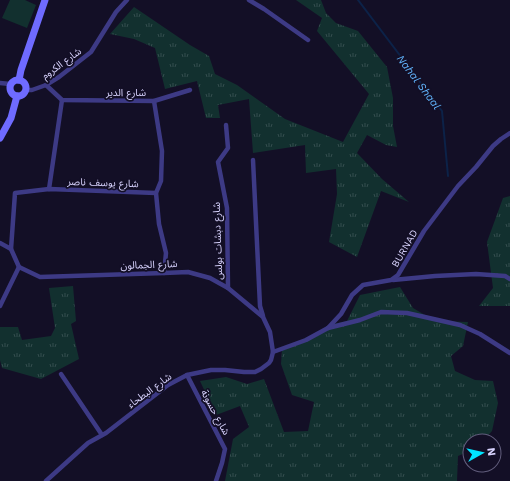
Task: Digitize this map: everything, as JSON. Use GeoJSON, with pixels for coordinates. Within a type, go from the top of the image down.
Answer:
{"type":"FeatureCollection","features":[{"type":"Feature","properties":{"kind":"main road"},"geometry":{"type":"LineString","coordinates":[[19,80],[45,0]]}},
{"type":"Feature","properties":{"kind":"main road"},"geometry":{"type":"LineString","coordinates":[[19,80],[25,85],[26,90],[22,95],[15,96],[10,90],[10,84],[19,80]]}},
{"type":"Feature","properties":{"kind":"main road"},"geometry":{"type":"LineString","coordinates":[[0,138],[11,118],[17,96]]}},
{"type":"Feature","properties":{"kind":"street","name":"شارع الكروم"},"geometry":{"type":"LineString","coordinates":[[26,90],[32,90],[46,85],[59,77],[91,52],[116,12],[127,0]]}},
{"type":"Feature","properties":{"kind":"street"},"geometry":{"type":"LineString","coordinates":[[249,0],[308,40]]}},
{"type":"Feature","properties":{"kind":"street"},"geometry":{"type":"LineString","coordinates":[[0,83],[10,84]]}},
{"type":"Feature","properties":{"kind":"street"},"geometry":{"type":"LineString","coordinates":[[46,85],[62,100],[49,189]]}},
{"type":"Feature","properties":{"kind":"street","name":"شارع الدير"},"geometry":{"type":"LineString","coordinates":[[62,100],[154,101],[190,90]]}},
{"type":"Feature","properties":{"kind":"street"},"geometry":{"type":"LineString","coordinates":[[154,101],[162,151],[162,181],[156,193],[159,224],[166,253],[164,273]]}},
{"type":"Feature","properties":{"kind":"street","name":"شارع دبشات بولس"},"geometry":{"type":"LineString","coordinates":[[226,125],[228,148],[218,162],[227,208],[228,288]]}},
{"type":"Feature","properties":{"kind":"street","name":"BURNAD"},"geometry":{"type":"LineString","coordinates":[[273,352],[306,340],[328,328],[341,314],[352,295],[363,285],[391,280],[398,275],[424,231],[458,186],[493,146],[510,132]]}},
{"type":"Feature","properties":{"kind":"street"},"geometry":{"type":"LineString","coordinates":[[254,160],[260,306],[263,317]]}},
{"type":"Feature","properties":{"kind":"street","name":"شارع يوسف ناصر"},"geometry":{"type":"LineString","coordinates":[[11,249],[15,193],[49,189],[156,193]]}},
{"type":"Feature","properties":{"kind":"street"},"geometry":{"type":"LineString","coordinates":[[0,243],[11,249],[19,267],[0,306]]}},
{"type":"Feature","properties":{"kind":"street","name":"شارع الجمالون"},"geometry":{"type":"LineString","coordinates":[[19,267],[40,277],[188,272],[210,278],[228,288],[263,317],[270,332],[273,352]]}},
{"type":"Feature","properties":{"kind":"street"},"geometry":{"type":"LineString","coordinates":[[391,280],[476,274],[505,276],[510,279]]}},
{"type":"Feature","properties":{"kind":"street"},"geometry":{"type":"LineString","coordinates":[[328,328],[360,320],[381,312],[407,313],[460,325],[480,334],[510,353]]}},
{"type":"Feature","properties":{"kind":"street","name":"شارع البطحاء"},"geometry":{"type":"LineString","coordinates":[[46,481],[88,443],[102,435],[168,385],[187,375],[212,370],[255,372],[269,363],[273,352]]}},
{"type":"Feature","properties":{"kind":"street"},"geometry":{"type":"LineString","coordinates":[[61,374],[102,435]]}},
{"type":"Feature","properties":{"kind":"street","name":"شارع حسونة"},"geometry":{"type":"LineString","coordinates":[[187,375],[225,449],[216,481]]}},
{"type":"Feature","properties":{"kind":"green space"},"geometry":{"type":"Polygon","coordinates":[[[10,0],[25,0],[36,5],[27,28],[2,18],[10,0]]]}},
{"type":"Feature","properties":{"kind":"green space"},"geometry":{"type":"Polygon","coordinates":[[[296,0],[321,0],[326,13],[336,23],[358,31],[387,67],[393,98],[393,126],[397,147],[386,145],[367,135],[357,153],[382,179],[409,202],[381,191],[357,257],[329,242],[337,194],[336,169],[306,173],[305,145],[253,153],[249,99],[218,105],[220,118],[206,118],[197,81],[165,89],[155,48],[134,39],[110,34],[134,7],[209,56],[215,74],[237,85],[285,119],[343,142],[369,94],[317,31],[322,18],[296,0]]]}},
{"type":"Feature","properties":{"kind":"green space"},"geometry":{"type":"Polygon","coordinates":[[[510,196],[510,306],[479,306],[493,288],[487,242],[503,198],[510,196]]]}},
{"type":"Feature","properties":{"kind":"green space"},"geometry":{"type":"Polygon","coordinates":[[[73,286],[76,321],[71,324],[79,359],[41,379],[2,368],[0,360],[0,327],[18,327],[22,340],[51,336],[55,328],[49,288],[73,286]]]}},
{"type":"Feature","properties":{"kind":"green space"},"geometry":{"type":"Polygon","coordinates":[[[400,287],[413,308],[435,321],[468,322],[463,346],[451,356],[455,371],[475,380],[493,381],[498,403],[492,431],[490,433],[462,433],[462,454],[458,456],[457,481],[225,481],[233,439],[249,427],[240,406],[216,415],[200,381],[226,377],[247,384],[264,379],[284,432],[308,431],[314,402],[292,395],[281,364],[282,350],[333,324],[347,321],[360,295],[400,287]]]}},
{"type":"Feature","properties":{"kind":"waterway","name":"Nahal Shaal"},"geometry":{"type":"LineString","coordinates":[[358,0],[442,111],[448,176]]}}]}
